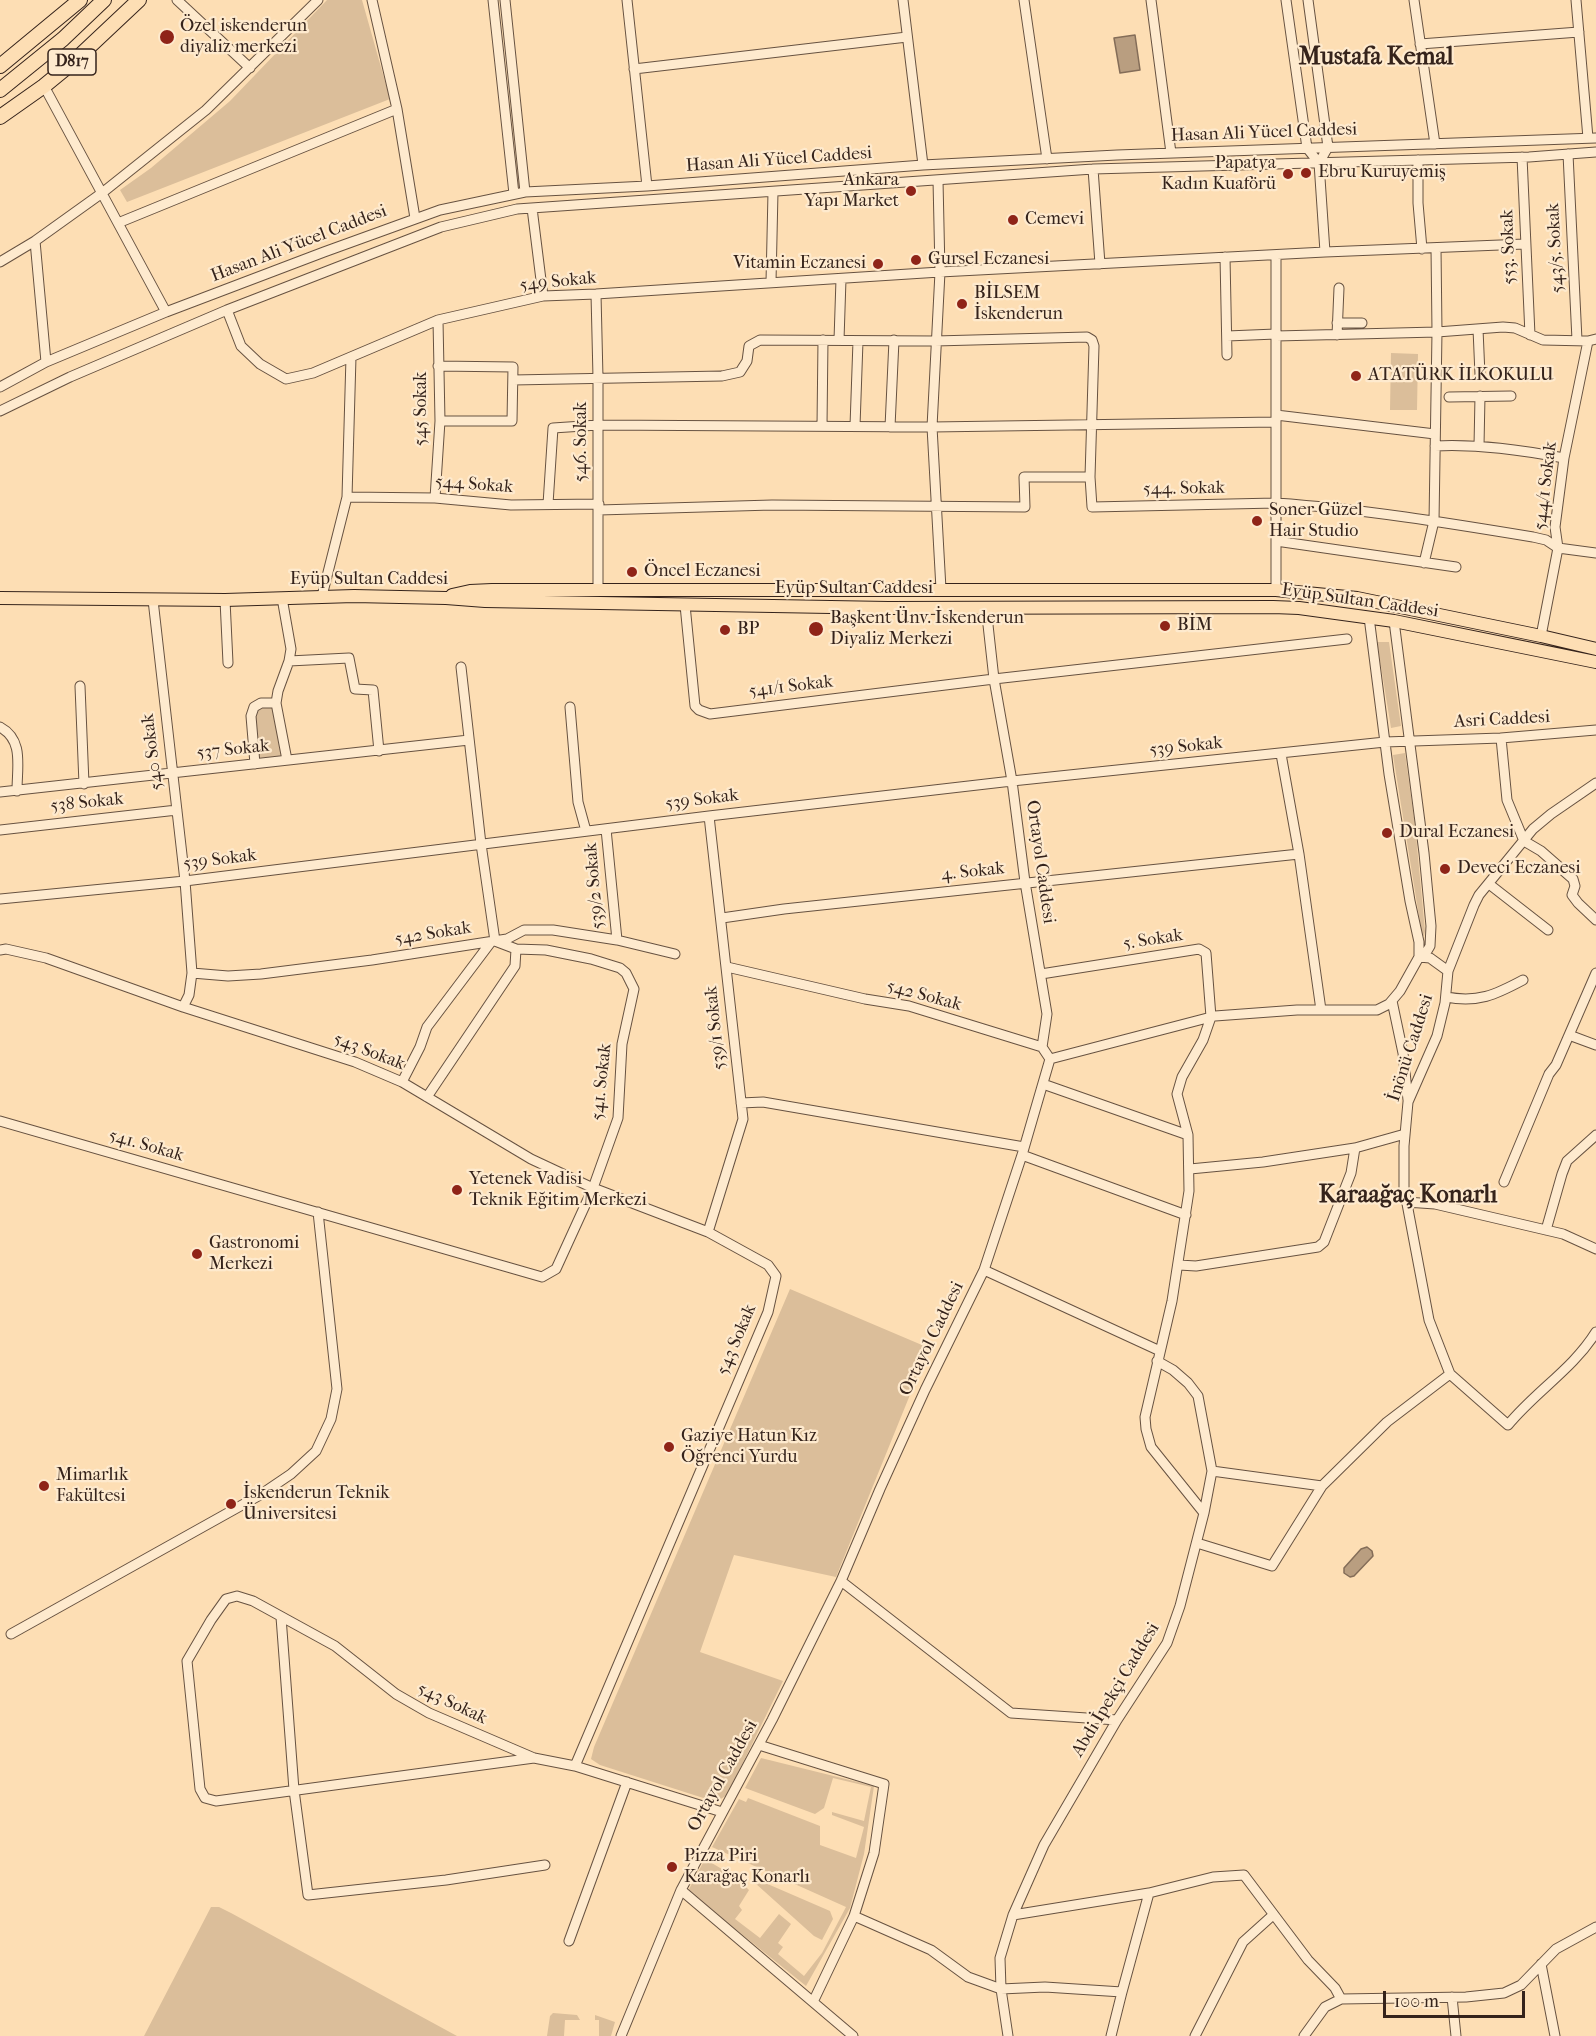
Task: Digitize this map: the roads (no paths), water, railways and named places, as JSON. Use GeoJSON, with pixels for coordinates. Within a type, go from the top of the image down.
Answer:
{"type":"FeatureCollection","features":[{"type":"Feature","properties":{"kind":"highway","name":"D817"},"geometry":{"type":"LineString","coordinates":[[0,90],[63,39],[104,0]]}},
{"type":"Feature","properties":{"kind":"highway","name":"D817"},"geometry":{"type":"LineString","coordinates":[[0,117],[72,63],[139,0]]}},
{"type":"Feature","properties":{"kind":"highway"},"geometry":{"type":"LineString","coordinates":[[0,66],[75,2]]}},
{"type":"Feature","properties":{"kind":"main road"},"geometry":{"type":"LineString","coordinates":[[447,598],[470,591],[598,589],[1276,590],[1357,598],[1596,649]]}},
{"type":"Feature","properties":{"kind":"main road","name":"Eyüp Sultan Caddesi"},"geometry":{"type":"LineString","coordinates":[[0,598],[225,600],[322,596],[685,605],[1299,608],[1394,621],[1596,662]]}},
{"type":"Feature","properties":{"kind":"street"},"geometry":{"type":"LineString","coordinates":[[177,0],[250,68]]}},
{"type":"Feature","properties":{"kind":"street"},"geometry":{"type":"LineString","coordinates":[[0,262],[35,241],[102,193],[206,110],[318,0]]}},
{"type":"Feature","properties":{"kind":"street"},"geometry":{"type":"LineString","coordinates":[[372,0],[397,109],[415,218]]}},
{"type":"Feature","properties":{"kind":"street"},"geometry":{"type":"LineString","coordinates":[[493,0],[514,194]]}},
{"type":"Feature","properties":{"kind":"street"},"geometry":{"type":"LineString","coordinates":[[505,0],[525,192]]}},
{"type":"Feature","properties":{"kind":"street"},"geometry":{"type":"LineString","coordinates":[[627,0],[647,186]]}},
{"type":"Feature","properties":{"kind":"street"},"geometry":{"type":"LineString","coordinates":[[903,0],[923,165]]}},
{"type":"Feature","properties":{"kind":"street"},"geometry":{"type":"LineString","coordinates":[[1024,0],[1047,159]]}},
{"type":"Feature","properties":{"kind":"street"},"geometry":{"type":"LineString","coordinates":[[1151,0],[1171,153]]}},
{"type":"Feature","properties":{"kind":"street"},"geometry":{"type":"LineString","coordinates":[[1286,0],[1307,148],[1319,163]]}},
{"type":"Feature","properties":{"kind":"street"},"geometry":{"type":"LineString","coordinates":[[1308,0],[1328,147],[1319,163],[1325,252]]}},
{"type":"Feature","properties":{"kind":"street"},"geometry":{"type":"LineString","coordinates":[[1414,0],[1435,144]]}},
{"type":"Feature","properties":{"kind":"street"},"geometry":{"type":"LineString","coordinates":[[1576,0],[1592,138]]}},
{"type":"Feature","properties":{"kind":"street"},"geometry":{"type":"LineString","coordinates":[[1420,44],[1579,32]]}},
{"type":"Feature","properties":{"kind":"street"},"geometry":{"type":"LineString","coordinates":[[634,69],[908,37]]}},
{"type":"Feature","properties":{"kind":"street"},"geometry":{"type":"LineString","coordinates":[[44,86],[166,312]]}},
{"type":"Feature","properties":{"kind":"street"},"geometry":{"type":"LineString","coordinates":[[118,223],[397,109]]}},
{"type":"Feature","properties":{"kind":"street","name":"Hasan Ali Yücel Caddesi"},"geometry":{"type":"LineString","coordinates":[[0,387],[46,362],[166,312],[415,218],[456,206],[525,192],[647,186],[923,165],[1171,153],[1592,138]]}},
{"type":"Feature","properties":{"kind":"street"},"geometry":{"type":"LineString","coordinates":[[0,411],[70,376],[227,310],[441,227],[493,214],[532,208],[1093,169],[1522,157],[1596,152]]}},
{"type":"Feature","properties":{"kind":"street","name":"543/5. Sokak"},"geometry":{"type":"LineString","coordinates":[[1568,154],[1577,340]]}},
{"type":"Feature","properties":{"kind":"street","name":"553. Sokak"},"geometry":{"type":"LineString","coordinates":[[1522,157],[1530,335]]}},
{"type":"Feature","properties":{"kind":"street"},"geometry":{"type":"LineString","coordinates":[[1418,160],[1418,203],[1422,249]]}},
{"type":"Feature","properties":{"kind":"street"},"geometry":{"type":"LineString","coordinates":[[1093,169],[1100,264]]}},
{"type":"Feature","properties":{"kind":"street"},"geometry":{"type":"LineString","coordinates":[[938,180],[940,272],[932,427],[941,589]]}},
{"type":"Feature","properties":{"kind":"street"},"geometry":{"type":"LineString","coordinates":[[771,282],[773,192]]}},
{"type":"Feature","properties":{"kind":"street"},"geometry":{"type":"LineString","coordinates":[[532,208],[543,296]]}},
{"type":"Feature","properties":{"kind":"street"},"geometry":{"type":"LineString","coordinates":[[35,241],[46,362]]}},
{"type":"Feature","properties":{"kind":"street","name":"549 Sokak"},"geometry":{"type":"LineString","coordinates":[[227,310],[241,346],[260,364],[286,379],[313,373],[438,320],[543,296],[940,272],[1525,244]]}},
{"type":"Feature","properties":{"kind":"street"},"geometry":{"type":"LineString","coordinates":[[1424,563],[1434,521],[1436,249]]}},
{"type":"Feature","properties":{"kind":"street"},"geometry":{"type":"LineString","coordinates":[[1276,255],[1276,590]]}},
{"type":"Feature","properties":{"kind":"street"},"geometry":{"type":"LineString","coordinates":[[1225,257],[1227,355]]}},
{"type":"Feature","properties":{"kind":"street"},"geometry":{"type":"LineString","coordinates":[[839,340],[841,279]]}},
{"type":"Feature","properties":{"kind":"street"},"geometry":{"type":"LineString","coordinates":[[1337,335],[1339,288]]}},
{"type":"Feature","properties":{"kind":"street","name":"546. Sokak"},"geometry":{"type":"LineString","coordinates":[[596,294],[598,589]]}},
{"type":"Feature","properties":{"kind":"street","name":"545 Sokak"},"geometry":{"type":"LineString","coordinates":[[435,498],[440,421],[438,320]]}},
{"type":"Feature","properties":{"kind":"street"},"geometry":{"type":"LineString","coordinates":[[1337,323],[1362,323]]}},
{"type":"Feature","properties":{"kind":"street"},"geometry":{"type":"LineString","coordinates":[[1227,336],[1337,335],[1515,328],[1542,340],[1592,340]]}},
{"type":"Feature","properties":{"kind":"street"},"geometry":{"type":"LineString","coordinates":[[1479,329],[1480,375]]}},
{"type":"Feature","properties":{"kind":"street"},"geometry":{"type":"LineString","coordinates":[[513,380],[723,376],[740,372],[747,361],[749,346],[760,340],[935,341],[1087,337],[1092,340],[1094,346],[1090,477],[1024,477],[1025,507],[935,505]]}},
{"type":"Feature","properties":{"kind":"street"},"geometry":{"type":"LineString","coordinates":[[822,426],[823,340]]}},
{"type":"Feature","properties":{"kind":"street"},"geometry":{"type":"LineString","coordinates":[[890,427],[894,340]]}},
{"type":"Feature","properties":{"kind":"street","name":"544/1 Sokak"},"geometry":{"type":"LineString","coordinates":[[1540,636],[1558,548],[1555,527],[1564,458],[1592,340]]}},
{"type":"Feature","properties":{"kind":"street"},"geometry":{"type":"LineString","coordinates":[[855,426],[858,341]]}},
{"type":"Feature","properties":{"kind":"street"},"geometry":{"type":"LineString","coordinates":[[322,596],[347,497],[351,357]]}},
{"type":"Feature","properties":{"kind":"street"},"geometry":{"type":"LineString","coordinates":[[438,366],[513,367],[512,421],[440,421]]}},
{"type":"Feature","properties":{"kind":"street"},"geometry":{"type":"LineString","coordinates":[[1479,446],[1480,396]]}},
{"type":"Feature","properties":{"kind":"street"},"geometry":{"type":"LineString","coordinates":[[1449,397],[1511,396]]}},
{"type":"Feature","properties":{"kind":"street"},"geometry":{"type":"LineString","coordinates":[[548,504],[554,428],[598,425],[932,427],[1276,419],[1435,434]]}},
{"type":"Feature","properties":{"kind":"street"},"geometry":{"type":"LineString","coordinates":[[1435,446],[1512,448],[1564,458]]}},
{"type":"Feature","properties":{"kind":"street","name":"544. Sokak"},"geometry":{"type":"LineString","coordinates":[[1090,477],[1092,507],[1276,503],[1434,521],[1533,537],[1546,540],[1558,548],[1596,553]]}},
{"type":"Feature","properties":{"kind":"street","name":"544 Sokak"},"geometry":{"type":"LineString","coordinates":[[347,497],[435,498],[511,505],[548,504],[599,507],[935,505]]}},
{"type":"Feature","properties":{"kind":"street"},"geometry":{"type":"LineString","coordinates":[[1276,541],[1456,567]]}},
{"type":"Feature","properties":{"kind":"street"},"geometry":{"type":"LineString","coordinates":[[282,598],[291,650],[290,661],[276,703],[287,760]]}},
{"type":"Feature","properties":{"kind":"street","name":"540 Sokak"},"geometry":{"type":"LineString","coordinates":[[153,600],[185,881],[192,973],[189,995],[183,1007]]}},
{"type":"Feature","properties":{"kind":"street"},"geometry":{"type":"LineString","coordinates":[[225,600],[228,663]]}},
{"type":"Feature","properties":{"kind":"street","name":"541/1 Sokak"},"geometry":{"type":"LineString","coordinates":[[685,605],[695,706],[710,714],[994,679]]}},
{"type":"Feature","properties":{"kind":"street","name":"Ortayol Caddesi"},"geometry":{"type":"LineString","coordinates":[[986,608],[994,679],[1012,781],[1025,882],[1047,1014],[1042,1047]]}},
{"type":"Feature","properties":{"kind":"street"},"geometry":{"type":"LineString","coordinates":[[1369,617],[1385,742],[1410,901],[1422,956],[1448,971]]}},
{"type":"Feature","properties":{"kind":"street"},"geometry":{"type":"LineString","coordinates":[[1042,1047],[1050,1059],[1211,1017],[1257,1012],[1377,1010],[1386,1007],[1392,1001],[1430,946],[1431,926],[1394,621]]}},
{"type":"Feature","properties":{"kind":"street"},"geometry":{"type":"LineString","coordinates":[[994,679],[1347,639]]}},
{"type":"Feature","properties":{"kind":"street"},"geometry":{"type":"LineString","coordinates":[[290,661],[350,658],[355,689],[373,690],[379,751]]}},
{"type":"Feature","properties":{"kind":"street"},"geometry":{"type":"LineString","coordinates":[[402,1082],[420,1047],[427,1027],[493,941],[461,668]]}},
{"type":"Feature","properties":{"kind":"street"},"geometry":{"type":"LineString","coordinates":[[80,686],[84,784]]}},
{"type":"Feature","properties":{"kind":"street"},"geometry":{"type":"LineString","coordinates":[[255,764],[251,716],[254,707],[261,703],[276,703]]}},
{"type":"Feature","properties":{"kind":"street"},"geometry":{"type":"LineString","coordinates":[[570,707],[578,802],[586,831]]}},
{"type":"Feature","properties":{"kind":"street"},"geometry":{"type":"LineString","coordinates":[[0,727],[13,737],[17,745],[17,791]]}},
{"type":"Feature","properties":{"kind":"street","name":"Asri Caddesi"},"geometry":{"type":"LineString","coordinates":[[1409,741],[1501,738],[1596,730]]}},
{"type":"Feature","properties":{"kind":"street"},"geometry":{"type":"LineString","coordinates":[[1501,738],[1507,800],[1524,841],[1541,851],[1573,879],[1575,886],[1572,895],[1596,920]]}},
{"type":"Feature","properties":{"kind":"street","name":"537 Sokak"},"geometry":{"type":"LineString","coordinates":[[0,792],[469,740]]}},
{"type":"Feature","properties":{"kind":"street","name":"539 Sokak"},"geometry":{"type":"LineString","coordinates":[[0,899],[185,881],[1012,781],[1409,741]]}},
{"type":"Feature","properties":{"kind":"street"},"geometry":{"type":"LineString","coordinates":[[1281,754],[1299,854],[1321,1010]]}},
{"type":"Feature","properties":{"kind":"street","name":"İnönü Caddesi"},"geometry":{"type":"LineString","coordinates":[[1450,1374],[1429,1320],[1406,1202],[1403,1163],[1408,1102],[1431,1053],[1446,997],[1448,971],[1474,905],[1488,884],[1533,829],[1596,783]]}},
{"type":"Feature","properties":{"kind":"street","name":"538 Sokak"},"geometry":{"type":"LineString","coordinates":[[0,830],[177,810]]}},
{"type":"Feature","properties":{"kind":"street","name":"539/1 Sokak"},"geometry":{"type":"LineString","coordinates":[[708,1232],[743,1119],[709,816]]}},
{"type":"Feature","properties":{"kind":"street","name":"539/2 Sokak"},"geometry":{"type":"LineString","coordinates":[[606,829],[617,940]]}},
{"type":"Feature","properties":{"kind":"street","name":"4. Sokak"},"geometry":{"type":"LineString","coordinates":[[722,918],[1025,882],[1299,854]]}},
{"type":"Feature","properties":{"kind":"street"},"geometry":{"type":"LineString","coordinates":[[1488,884],[1548,930]]}},
{"type":"Feature","properties":{"kind":"street","name":"542 Sokak"},"geometry":{"type":"LineString","coordinates":[[192,973],[228,976],[261,974],[372,960],[507,939],[524,930],[553,930],[617,940],[675,954]]}},
{"type":"Feature","properties":{"kind":"street","name":"541. Sokak"},"geometry":{"type":"LineString","coordinates":[[0,1122],[542,1277],[556,1269],[593,1188],[618,1118],[622,1044],[634,989],[626,973],[620,968],[591,959],[546,950],[516,949],[493,941]]}},
{"type":"Feature","properties":{"kind":"street","name":"543 Sokak"},"geometry":{"type":"LineString","coordinates":[[0,950],[6,949],[46,958],[183,1007],[355,1062],[402,1082],[531,1159],[593,1188],[708,1232],[768,1265],[776,1276],[768,1312],[574,1766],[534,1758],[414,1706],[335,1646],[254,1601],[237,1596],[226,1599],[187,1661],[200,1788],[205,1798],[216,1801],[294,1790]]}},
{"type":"Feature","properties":{"kind":"street"},"geometry":{"type":"LineString","coordinates":[[427,1097],[515,966],[516,949]]}},
{"type":"Feature","properties":{"kind":"street","name":"5. Sokak"},"geometry":{"type":"LineString","coordinates":[[1041,974],[1199,949],[1206,953],[1208,962],[1211,1017]]}},
{"type":"Feature","properties":{"kind":"street","name":"542 Sokak"},"geometry":{"type":"LineString","coordinates":[[727,966],[865,999],[909,1006],[1042,1047]]}},
{"type":"Feature","properties":{"kind":"street"},"geometry":{"type":"LineString","coordinates":[[1504,1182],[1544,1085],[1556,1065],[1595,976]]}},
{"type":"Feature","properties":{"kind":"street"},"geometry":{"type":"LineString","coordinates":[[1446,997],[1462,1000],[1482,999],[1523,980]]}},
{"type":"Feature","properties":{"kind":"street"},"geometry":{"type":"LineString","coordinates":[[1392,1001],[1401,1041],[1408,1102]]}},
{"type":"Feature","properties":{"kind":"street"},"geometry":{"type":"LineString","coordinates":[[1204,1513],[1164,1464],[1148,1439],[1145,1417],[1179,1265],[1186,1215],[1190,1169],[1188,1135],[1178,1094],[1179,1086],[1203,1040],[1211,1017]]}},
{"type":"Feature","properties":{"kind":"street"},"geometry":{"type":"LineString","coordinates":[[1569,1035],[1596,1045]]}},
{"type":"Feature","properties":{"kind":"street","name":"Ortayol Caddesi"},"geometry":{"type":"LineString","coordinates":[[621,2036],[681,1890],[759,1745],[841,1581],[925,1390],[984,1270],[1050,1059]]}},
{"type":"Feature","properties":{"kind":"street"},"geometry":{"type":"LineString","coordinates":[[1043,1084],[1188,1135]]}},
{"type":"Feature","properties":{"kind":"street"},"geometry":{"type":"LineString","coordinates":[[741,1103],[763,1102],[1023,1151],[1186,1215]]}},
{"type":"Feature","properties":{"kind":"street"},"geometry":{"type":"LineString","coordinates":[[1190,1169],[1263,1162],[1355,1149],[1405,1134]]}},
{"type":"Feature","properties":{"kind":"street"},"geometry":{"type":"LineString","coordinates":[[1546,1230],[1567,1161],[1596,1135]]}},
{"type":"Feature","properties":{"kind":"street"},"geometry":{"type":"LineString","coordinates":[[1179,1265],[1196,1266],[1318,1247],[1323,1242],[1351,1173],[1355,1149]]}},
{"type":"Feature","properties":{"kind":"street"},"geometry":{"type":"LineString","coordinates":[[1406,1202],[1435,1204],[1563,1234],[1596,1250]]}},
{"type":"Feature","properties":{"kind":"street"},"geometry":{"type":"LineString","coordinates":[[11,1634],[260,1495],[291,1474],[316,1451],[331,1419],[337,1389],[318,1212]]}},
{"type":"Feature","properties":{"kind":"street"},"geometry":{"type":"LineString","coordinates":[[984,1270],[1159,1356],[1198,1396],[1212,1471],[1322,1486]]}},
{"type":"Feature","properties":{"kind":"street"},"geometry":{"type":"LineString","coordinates":[[1197,1543],[1272,1566],[1322,1486],[1387,1422],[1450,1374],[1508,1425],[1522,1408],[1578,1358],[1596,1332]]}},
{"type":"Feature","properties":{"kind":"street","name":"Abdi İpekçi Caddesi"},"geometry":{"type":"LineString","coordinates":[[1008,2036],[1001,1989],[1000,1958],[1013,1915],[1028,1876],[1044,1845],[1118,1720],[1167,1643],[1175,1624],[1197,1543],[1212,1471]]}},
{"type":"Feature","properties":{"kind":"street"},"geometry":{"type":"LineString","coordinates":[[841,1581],[1011,1713],[1118,1720]]}},
{"type":"Feature","properties":{"kind":"street"},"geometry":{"type":"LineString","coordinates":[[281,1617],[294,1790],[308,1895],[446,1880],[545,1865]]}},
{"type":"Feature","properties":{"kind":"street"},"geometry":{"type":"LineString","coordinates":[[759,1745],[884,1784],[874,1853],[854,1916],[813,2002]]}},
{"type":"Feature","properties":{"kind":"street"},"geometry":{"type":"LineString","coordinates":[[294,1790],[534,1758]]}},
{"type":"Feature","properties":{"kind":"street"},"geometry":{"type":"LineString","coordinates":[[574,1766],[722,1812]]}},
{"type":"Feature","properties":{"kind":"street"},"geometry":{"type":"LineString","coordinates":[[569,1941],[627,1782]]}},
{"type":"Feature","properties":{"kind":"street"},"geometry":{"type":"LineString","coordinates":[[1013,1915],[1149,1893],[1213,1877],[1244,1875],[1273,1915],[1290,1933],[1308,1960],[1335,1988],[1341,2000]]}},
{"type":"Feature","properties":{"kind":"street"},"geometry":{"type":"LineString","coordinates":[[681,1890],[853,2036]]}},
{"type":"Feature","properties":{"kind":"street"},"geometry":{"type":"LineString","coordinates":[[1111,2036],[1149,1893]]}},
{"type":"Feature","properties":{"kind":"street"},"geometry":{"type":"LineString","coordinates":[[1196,2036],[1244,1941],[1273,1915]]}},
{"type":"Feature","properties":{"kind":"street"},"geometry":{"type":"LineString","coordinates":[[854,1916],[931,1950],[968,1977],[1001,1989],[1046,1987],[1122,1992]]}},
{"type":"Feature","properties":{"kind":"street"},"geometry":{"type":"LineString","coordinates":[[1304,2036],[1325,2007],[1341,2000],[1504,1993],[1521,1985],[1556,1949],[1596,1927]]}},
{"type":"Feature","properties":{"kind":"street"},"geometry":{"type":"LineString","coordinates":[[1541,1964],[1555,2036]]}},
{"type":"Feature","properties":{"kind":"street"},"geometry":{"type":"LineString","coordinates":[[1452,1997],[1456,2036]]}},
{"type":"Feature","properties":{"kind":"place","name":"Özel iskenderun diyaliz merkezi"},"geometry":{"type":"Point","coordinates":[167,37]}},
{"type":"Feature","properties":{"kind":"place","name":"Ebru Kuruyemiş"},"geometry":{"type":"Point","coordinates":[1306,173]}},
{"type":"Feature","properties":{"kind":"place","name":"Papatya Kadın Kuaförü"},"geometry":{"type":"Point","coordinates":[1288,174]}},
{"type":"Feature","properties":{"kind":"place","name":"Ankara Yapı Market"},"geometry":{"type":"Point","coordinates":[911,191]}},
{"type":"Feature","properties":{"kind":"place","name":"Cemevi"},"geometry":{"type":"Point","coordinates":[1013,220]}},
{"type":"Feature","properties":{"kind":"place","name":"Gursel Eczanesi"},"geometry":{"type":"Point","coordinates":[916,260]}},
{"type":"Feature","properties":{"kind":"place","name":"Vitamin Eczanesi"},"geometry":{"type":"Point","coordinates":[878,264]}},
{"type":"Feature","properties":{"kind":"place","name":"BİLSEM İskenderun"},"geometry":{"type":"Point","coordinates":[962,304]}},
{"type":"Feature","properties":{"kind":"place","name":"ATATÜRK İLKOKULU"},"geometry":{"type":"Point","coordinates":[1356,376]}},
{"type":"Feature","properties":{"kind":"place","name":"Soner Güzel Hair Studio"},"geometry":{"type":"Point","coordinates":[1257,521]}},
{"type":"Feature","properties":{"kind":"place","name":"Öncel Eczanesi"},"geometry":{"type":"Point","coordinates":[632,572]}},
{"type":"Feature","properties":{"kind":"place","name":"BİM"},"geometry":{"type":"Point","coordinates":[1165,626]}},
{"type":"Feature","properties":{"kind":"place","name":"Başkent Ünv. İskenderun Diyaliz Merkezi"},"geometry":{"type":"Point","coordinates":[816,629]}},
{"type":"Feature","properties":{"kind":"place","name":"BP"},"geometry":{"type":"Point","coordinates":[725,630]}},
{"type":"Feature","properties":{"kind":"place","name":"Dural Eczanesi"},"geometry":{"type":"Point","coordinates":[1387,833]}},
{"type":"Feature","properties":{"kind":"place","name":"Deveci Eczanesi"},"geometry":{"type":"Point","coordinates":[1445,869]}},
{"type":"Feature","properties":{"kind":"place","name":"Yetenek Vadisi Teknik Eğitim Merkezi"},"geometry":{"type":"Point","coordinates":[457,1190]}},
{"type":"Feature","properties":{"kind":"place","name":"Gastronomi Merkezi"},"geometry":{"type":"Point","coordinates":[197,1254]}},
{"type":"Feature","properties":{"kind":"place","name":"Gaziye Hatun Kız Öğrenci Yurdu"},"geometry":{"type":"Point","coordinates":[669,1447]}},
{"type":"Feature","properties":{"kind":"place","name":"Mimarlık Fakültesi"},"geometry":{"type":"Point","coordinates":[44,1486]}},
{"type":"Feature","properties":{"kind":"place","name":"İskenderun Teknik Üniversitesi"},"geometry":{"type":"Point","coordinates":[231,1504]}},
{"type":"Feature","properties":{"kind":"place","name":"Pizza Piri Karağaç Konarlı"},"geometry":{"type":"Point","coordinates":[672,1867]}},
{"type":"Feature","properties":{"kind":"district","name":"Mustafa Kemal"},"geometry":{"type":"Point","coordinates":[1376,58]}},
{"type":"Feature","properties":{"kind":"district","name":"Karaağaç Konarlı"},"geometry":{"type":"Point","coordinates":[1408,1196]}}]}
